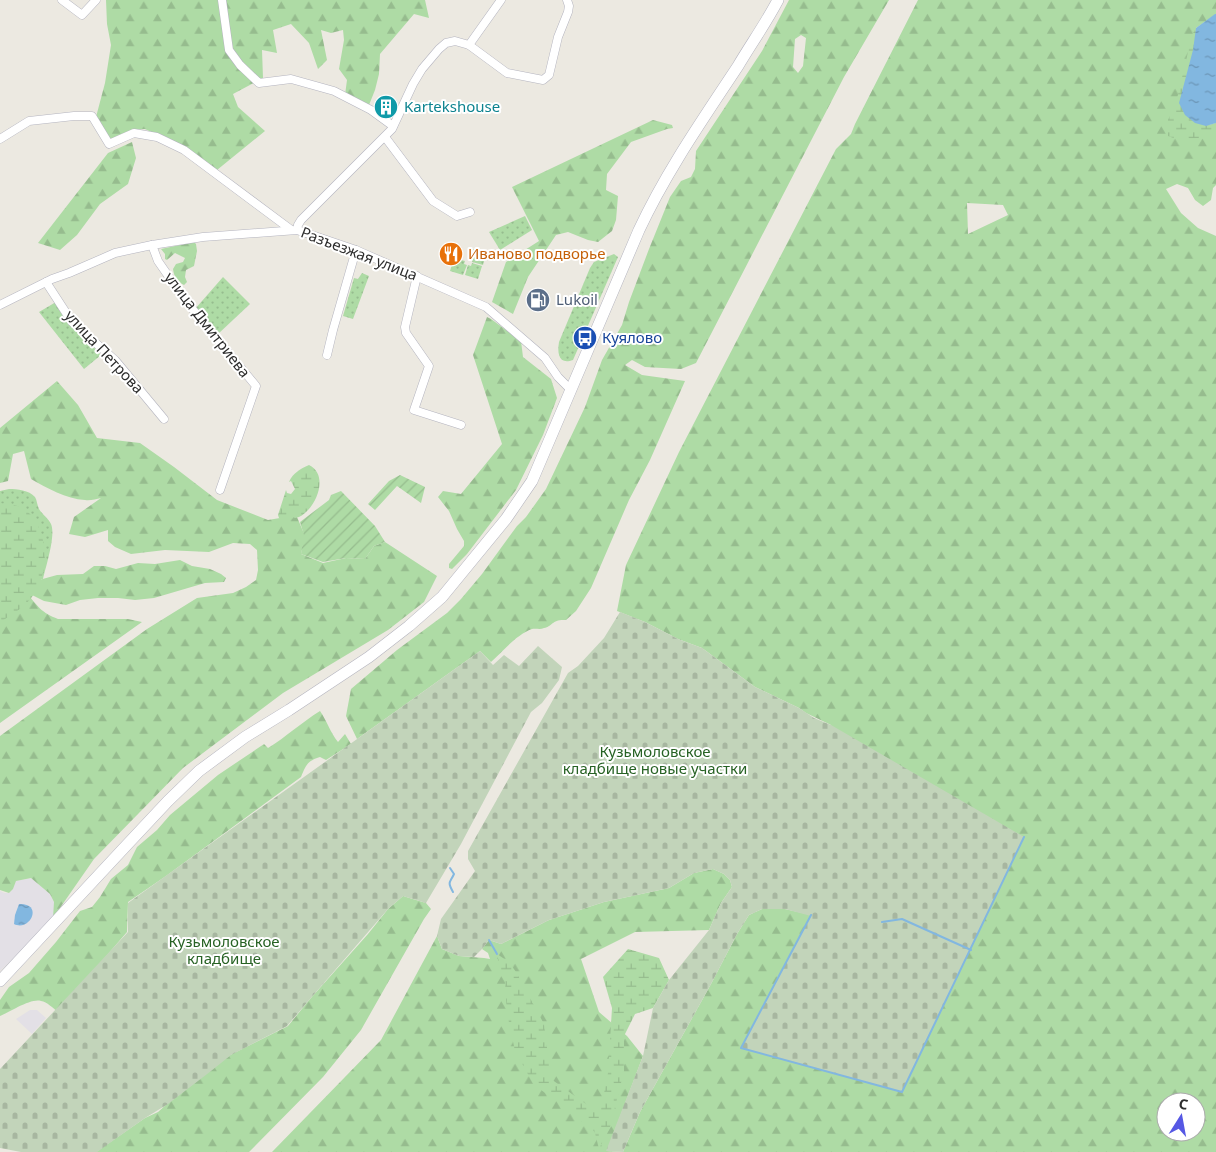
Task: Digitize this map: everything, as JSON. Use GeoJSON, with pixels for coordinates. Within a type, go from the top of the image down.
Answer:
{"type":"FeatureCollection","features":[{"type":"Feature","properties":{"kind":"main road"},"geometry":{"type":"LineString","coordinates":[[0,981],[174,795],[199,771],[245,737],[369,657],[409,626],[442,597],[506,519],[532,481],[651,204],[676,161],[778,0]]}},
{"type":"Feature","properties":{"kind":"street"},"geometry":{"type":"LineString","coordinates":[[62,0],[82,15],[96,0]]}},
{"type":"Feature","properties":{"kind":"street"},"geometry":{"type":"LineString","coordinates":[[222,0],[229,50],[240,65],[259,83],[291,79],[334,91],[371,110],[393,126]]}},
{"type":"Feature","properties":{"kind":"street"},"geometry":{"type":"LineString","coordinates":[[469,45],[501,0]]}},
{"type":"Feature","properties":{"kind":"street"},"geometry":{"type":"LineString","coordinates":[[0,139],[29,121],[92,116],[109,144],[134,133],[157,137],[184,150],[294,229],[392,129],[422,69],[446,43],[455,42],[469,45],[507,73],[543,80],[549,75],[558,37],[568,12],[567,0]]}},
{"type":"Feature","properties":{"kind":"street"},"geometry":{"type":"LineString","coordinates":[[385,137],[433,201],[457,216],[470,212]]}},
{"type":"Feature","properties":{"kind":"street","name":"Разъезжая улица"},"geometry":{"type":"LineString","coordinates":[[0,305],[46,282],[115,253],[203,237],[294,229],[356,250],[488,308],[545,358],[558,377],[571,390]]}},
{"type":"Feature","properties":{"kind":"street","name":"улица Дмитриева"},"geometry":{"type":"LineString","coordinates":[[152,245],[158,261],[185,300],[256,386],[220,490]]}},
{"type":"Feature","properties":{"kind":"street"},"geometry":{"type":"LineString","coordinates":[[327,355],[356,250]]}},
{"type":"Feature","properties":{"kind":"street"},"geometry":{"type":"LineString","coordinates":[[417,276],[404,327],[406,333],[429,366],[414,410],[461,426]]}},
{"type":"Feature","properties":{"kind":"street","name":"улица Петрова"},"geometry":{"type":"LineString","coordinates":[[46,282],[72,322],[115,360],[164,419]]}},
{"type":"Feature","properties":{"kind":"shaded area"},"geometry":{"type":"Polygon","coordinates":[[[31,878],[50,894],[54,902],[54,919],[0,971],[0,891],[9,893],[16,881],[31,878]]]}},
{"type":"Feature","properties":{"kind":"shaded area"},"geometry":{"type":"Polygon","coordinates":[[[30,1010],[37,1010],[46,1018],[32,1034],[16,1019],[30,1010]]]}},
{"type":"Feature","properties":{"kind":"green space"},"geometry":{"type":"Polygon","coordinates":[[[106,0],[425,0],[429,18],[414,14],[380,54],[379,74],[369,105],[345,95],[347,80],[339,69],[344,40],[343,30],[331,33],[321,30],[327,60],[318,69],[309,43],[291,24],[273,30],[277,53],[262,50],[263,78],[233,94],[238,107],[265,131],[217,170],[185,148],[145,129],[132,130],[109,140],[96,117],[105,83],[111,45],[107,24],[106,0]]]}},
{"type":"Feature","properties":{"kind":"green space"},"geometry":{"type":"Polygon","coordinates":[[[789,0],[889,0],[844,77],[696,363],[681,369],[645,367],[632,360],[625,365],[642,375],[685,381],[650,460],[629,500],[591,588],[576,611],[566,620],[555,622],[541,629],[532,629],[521,635],[491,662],[480,651],[357,739],[346,716],[351,689],[397,650],[447,613],[461,599],[546,489],[585,407],[602,360],[622,325],[629,302],[670,197],[681,181],[691,177],[695,169],[696,151],[762,51],[789,0]],[[801,35],[795,39],[793,67],[798,73],[803,66],[806,38],[801,35]]]}},
{"type":"Feature","properties":{"kind":"green space"},"geometry":{"type":"Polygon","coordinates":[[[918,0],[1216,0],[1216,14],[1196,28],[1206,126],[1216,123],[1216,185],[1213,188],[1211,200],[1203,206],[1195,200],[1188,188],[1177,184],[1166,189],[1181,213],[1198,228],[1216,236],[1216,1152],[623,1152],[640,1112],[737,934],[749,915],[762,909],[785,909],[811,915],[903,1092],[831,725],[755,687],[702,648],[617,611],[626,565],[679,452],[836,149],[851,134],[918,0]],[[967,203],[968,234],[1008,215],[1003,205],[967,203]]]}},
{"type":"Feature","properties":{"kind":"green space"},"geometry":{"type":"Polygon","coordinates":[[[1196,28],[1193,50],[1206,126],[1216,123],[1216,135],[1185,139],[1173,138],[1168,136],[1168,120],[1176,103],[1192,35],[1196,28]]]}},
{"type":"Feature","properties":{"kind":"green space"},"geometry":{"type":"Polygon","coordinates":[[[653,120],[672,125],[673,128],[631,142],[607,174],[606,190],[618,196],[616,220],[612,231],[598,242],[568,232],[556,235],[528,277],[513,314],[492,302],[506,262],[539,241],[512,187],[653,120]]]}},
{"type":"Feature","properties":{"kind":"green space"},"geometry":{"type":"Polygon","coordinates":[[[132,142],[136,158],[128,184],[100,204],[77,235],[60,250],[38,243],[108,153],[132,142]]]}},
{"type":"Feature","properties":{"kind":"green space"},"geometry":{"type":"Polygon","coordinates":[[[525,216],[532,230],[500,250],[489,232],[525,216]]]}},
{"type":"Feature","properties":{"kind":"green space"},"geometry":{"type":"Polygon","coordinates":[[[194,242],[197,251],[194,266],[186,270],[185,277],[187,282],[184,285],[176,278],[173,269],[176,264],[183,262],[185,258],[175,253],[167,260],[161,249],[194,242]]]}},
{"type":"Feature","properties":{"kind":"green space"},"geometry":{"type":"Polygon","coordinates":[[[473,249],[486,253],[483,265],[472,262],[473,259],[470,258],[473,249]]]}},
{"type":"Feature","properties":{"kind":"green space"},"geometry":{"type":"Polygon","coordinates":[[[614,254],[618,257],[573,360],[562,360],[558,351],[559,342],[590,268],[594,262],[614,254]]]}},
{"type":"Feature","properties":{"kind":"green space"},"geometry":{"type":"Polygon","coordinates":[[[454,258],[465,261],[464,264],[467,265],[463,275],[450,271],[454,258]]]}},
{"type":"Feature","properties":{"kind":"green space"},"geometry":{"type":"Polygon","coordinates":[[[472,263],[482,266],[478,279],[465,275],[468,265],[471,266],[472,263]]]}},
{"type":"Feature","properties":{"kind":"green space"},"geometry":{"type":"Polygon","coordinates":[[[362,273],[369,276],[353,319],[343,316],[354,278],[358,279],[362,273]]]}},
{"type":"Feature","properties":{"kind":"green space"},"geometry":{"type":"Polygon","coordinates":[[[223,277],[250,304],[217,335],[195,309],[223,277]]]}},
{"type":"Feature","properties":{"kind":"green space"},"geometry":{"type":"Polygon","coordinates":[[[56,302],[67,319],[101,355],[84,369],[39,312],[56,302]]]}},
{"type":"Feature","properties":{"kind":"green space"},"geometry":{"type":"Polygon","coordinates":[[[487,317],[521,341],[523,357],[551,379],[557,398],[543,435],[516,490],[467,554],[452,569],[449,568],[449,564],[464,546],[464,541],[449,511],[438,497],[443,491],[461,494],[502,444],[473,355],[487,317]]]}},
{"type":"Feature","properties":{"kind":"green space"},"geometry":{"type":"Polygon","coordinates":[[[57,381],[78,405],[97,438],[140,443],[217,500],[268,520],[297,517],[305,536],[301,554],[323,563],[346,558],[365,559],[374,546],[385,542],[437,576],[424,602],[388,630],[283,693],[183,768],[94,859],[53,918],[54,902],[50,894],[31,878],[16,881],[9,893],[0,890],[0,736],[147,629],[197,598],[233,593],[246,587],[256,580],[258,570],[257,550],[250,544],[233,543],[209,552],[165,550],[131,554],[115,547],[108,541],[108,530],[85,537],[69,534],[74,517],[101,498],[87,500],[71,498],[31,479],[24,451],[13,454],[8,481],[0,483],[0,428],[57,381]]]}},
{"type":"Feature","properties":{"kind":"green space"},"geometry":{"type":"Polygon","coordinates":[[[309,465],[319,476],[320,484],[315,500],[311,507],[299,517],[279,518],[278,515],[286,490],[287,493],[291,494],[295,489],[291,481],[289,482],[297,472],[309,465]]]}},
{"type":"Feature","properties":{"kind":"green space"},"geometry":{"type":"Polygon","coordinates":[[[400,475],[425,487],[421,503],[397,486],[375,510],[368,504],[389,481],[400,475]]]}},
{"type":"Feature","properties":{"kind":"green space"},"geometry":{"type":"Polygon","coordinates":[[[9,489],[23,490],[36,498],[39,509],[51,524],[51,543],[43,579],[39,580],[0,570],[0,491],[9,489]]]}},
{"type":"Feature","properties":{"kind":"green space"},"geometry":{"type":"Polygon","coordinates":[[[341,491],[375,526],[385,542],[374,546],[365,559],[346,558],[323,562],[301,554],[304,535],[300,522],[329,500],[331,495],[341,491]]]}},
{"type":"Feature","properties":{"kind":"green space"},"geometry":{"type":"Polygon","coordinates":[[[0,503],[20,507],[26,510],[33,518],[42,537],[45,558],[41,579],[34,594],[21,608],[0,622],[0,503]]]}},
{"type":"Feature","properties":{"kind":"green space"},"geometry":{"type":"Polygon","coordinates":[[[180,560],[192,566],[210,569],[226,578],[224,582],[205,583],[154,598],[135,600],[98,598],[80,600],[66,605],[44,601],[28,593],[39,580],[57,575],[83,574],[94,566],[116,569],[138,563],[155,564],[180,560]]]}},
{"type":"Feature","properties":{"kind":"green space"},"geometry":{"type":"Polygon","coordinates":[[[27,593],[40,609],[58,619],[128,619],[142,622],[0,723],[0,617],[27,593]]]}},
{"type":"Feature","properties":{"kind":"green space","name":"Кузьмоловское кладбище новые участки"},"geometry":{"type":"Polygon","coordinates":[[[620,612],[702,648],[755,687],[831,725],[1024,837],[902,1092],[741,1048],[811,916],[785,909],[762,909],[749,915],[737,934],[640,1112],[623,1152],[606,1151],[643,1056],[653,1008],[669,980],[709,930],[721,903],[732,887],[730,880],[724,874],[713,869],[694,873],[669,888],[604,902],[549,920],[501,944],[489,940],[474,957],[459,956],[442,949],[437,936],[441,919],[475,871],[468,859],[468,851],[568,673],[578,666],[604,638],[620,612]]]}},
{"type":"Feature","properties":{"kind":"green space","name":"Кузьмоловское кладбище"},"geometry":{"type":"Polygon","coordinates":[[[538,646],[562,667],[559,680],[542,703],[531,712],[461,844],[426,903],[403,896],[388,909],[287,1026],[231,1055],[168,1104],[97,1152],[21,1152],[0,1148],[0,1069],[128,932],[128,903],[480,651],[493,665],[504,655],[519,666],[538,646]]]}},
{"type":"Feature","properties":{"kind":"green space"},"geometry":{"type":"Polygon","coordinates":[[[320,711],[338,742],[345,734],[351,744],[326,760],[320,757],[312,760],[306,766],[301,777],[128,902],[127,932],[58,1012],[50,1005],[37,1001],[26,1003],[0,1016],[0,1000],[9,987],[29,973],[80,911],[92,907],[111,879],[128,865],[137,847],[157,830],[170,815],[218,775],[264,744],[268,748],[320,711]]]}},
{"type":"Feature","properties":{"kind":"green space"},"geometry":{"type":"Polygon","coordinates":[[[713,869],[724,874],[730,880],[732,887],[721,903],[709,930],[635,932],[581,959],[599,1012],[627,1036],[643,1056],[607,1151],[623,1152],[272,1152],[381,1040],[437,936],[442,949],[459,956],[490,959],[488,953],[482,949],[489,940],[501,944],[549,920],[604,902],[669,888],[694,873],[713,869]]]}},
{"type":"Feature","properties":{"kind":"green space"},"geometry":{"type":"Polygon","coordinates":[[[403,896],[426,903],[431,909],[361,1030],[323,1077],[249,1152],[96,1152],[145,1118],[158,1112],[177,1095],[230,1055],[288,1026],[388,909],[403,896]]]}},
{"type":"Feature","properties":{"kind":"green space"},"geometry":{"type":"Polygon","coordinates":[[[628,949],[659,958],[669,980],[653,1008],[635,1014],[624,1036],[624,1071],[610,1127],[599,1149],[595,1133],[591,1127],[534,1085],[515,1051],[507,1013],[505,981],[497,954],[509,962],[516,972],[544,1024],[551,1079],[600,1114],[608,1073],[612,1008],[603,977],[628,949]]]}},
{"type":"Feature","properties":{"kind":"water"},"geometry":{"type":"Polygon","coordinates":[[[1215,14],[1216,123],[1206,126],[1195,123],[1185,115],[1179,103],[1193,50],[1196,28],[1215,14]]]}},
{"type":"Feature","properties":{"kind":"water"},"geometry":{"type":"Polygon","coordinates":[[[19,904],[27,905],[33,912],[29,921],[20,925],[14,924],[19,904]]]}},
{"type":"Feature","properties":{"kind":"waterway"},"geometry":{"type":"LineString","coordinates":[[811,915],[741,1048],[902,1092],[1024,837]]}},
{"type":"Feature","properties":{"kind":"waterway"},"geometry":{"type":"LineString","coordinates":[[450,868],[454,874],[450,881],[453,892]]}},
{"type":"Feature","properties":{"kind":"waterway"},"geometry":{"type":"LineString","coordinates":[[882,922],[902,919],[971,950]]}},
{"type":"Feature","properties":{"kind":"waterway"},"geometry":{"type":"LineString","coordinates":[[489,940],[497,954]]}},
{"type":"Feature","properties":{"kind":"place","name":"Kartekshouse"},"geometry":{"type":"Point","coordinates":[386,107]}},
{"type":"Feature","properties":{"kind":"place","name":"Иваново подворье"},"geometry":{"type":"Point","coordinates":[451,254]}},
{"type":"Feature","properties":{"kind":"place","name":"Lukoil"},"geometry":{"type":"Point","coordinates":[538,300]}},
{"type":"Feature","properties":{"kind":"place","name":"Куялово"},"geometry":{"type":"Point","coordinates":[585,338]}}]}
